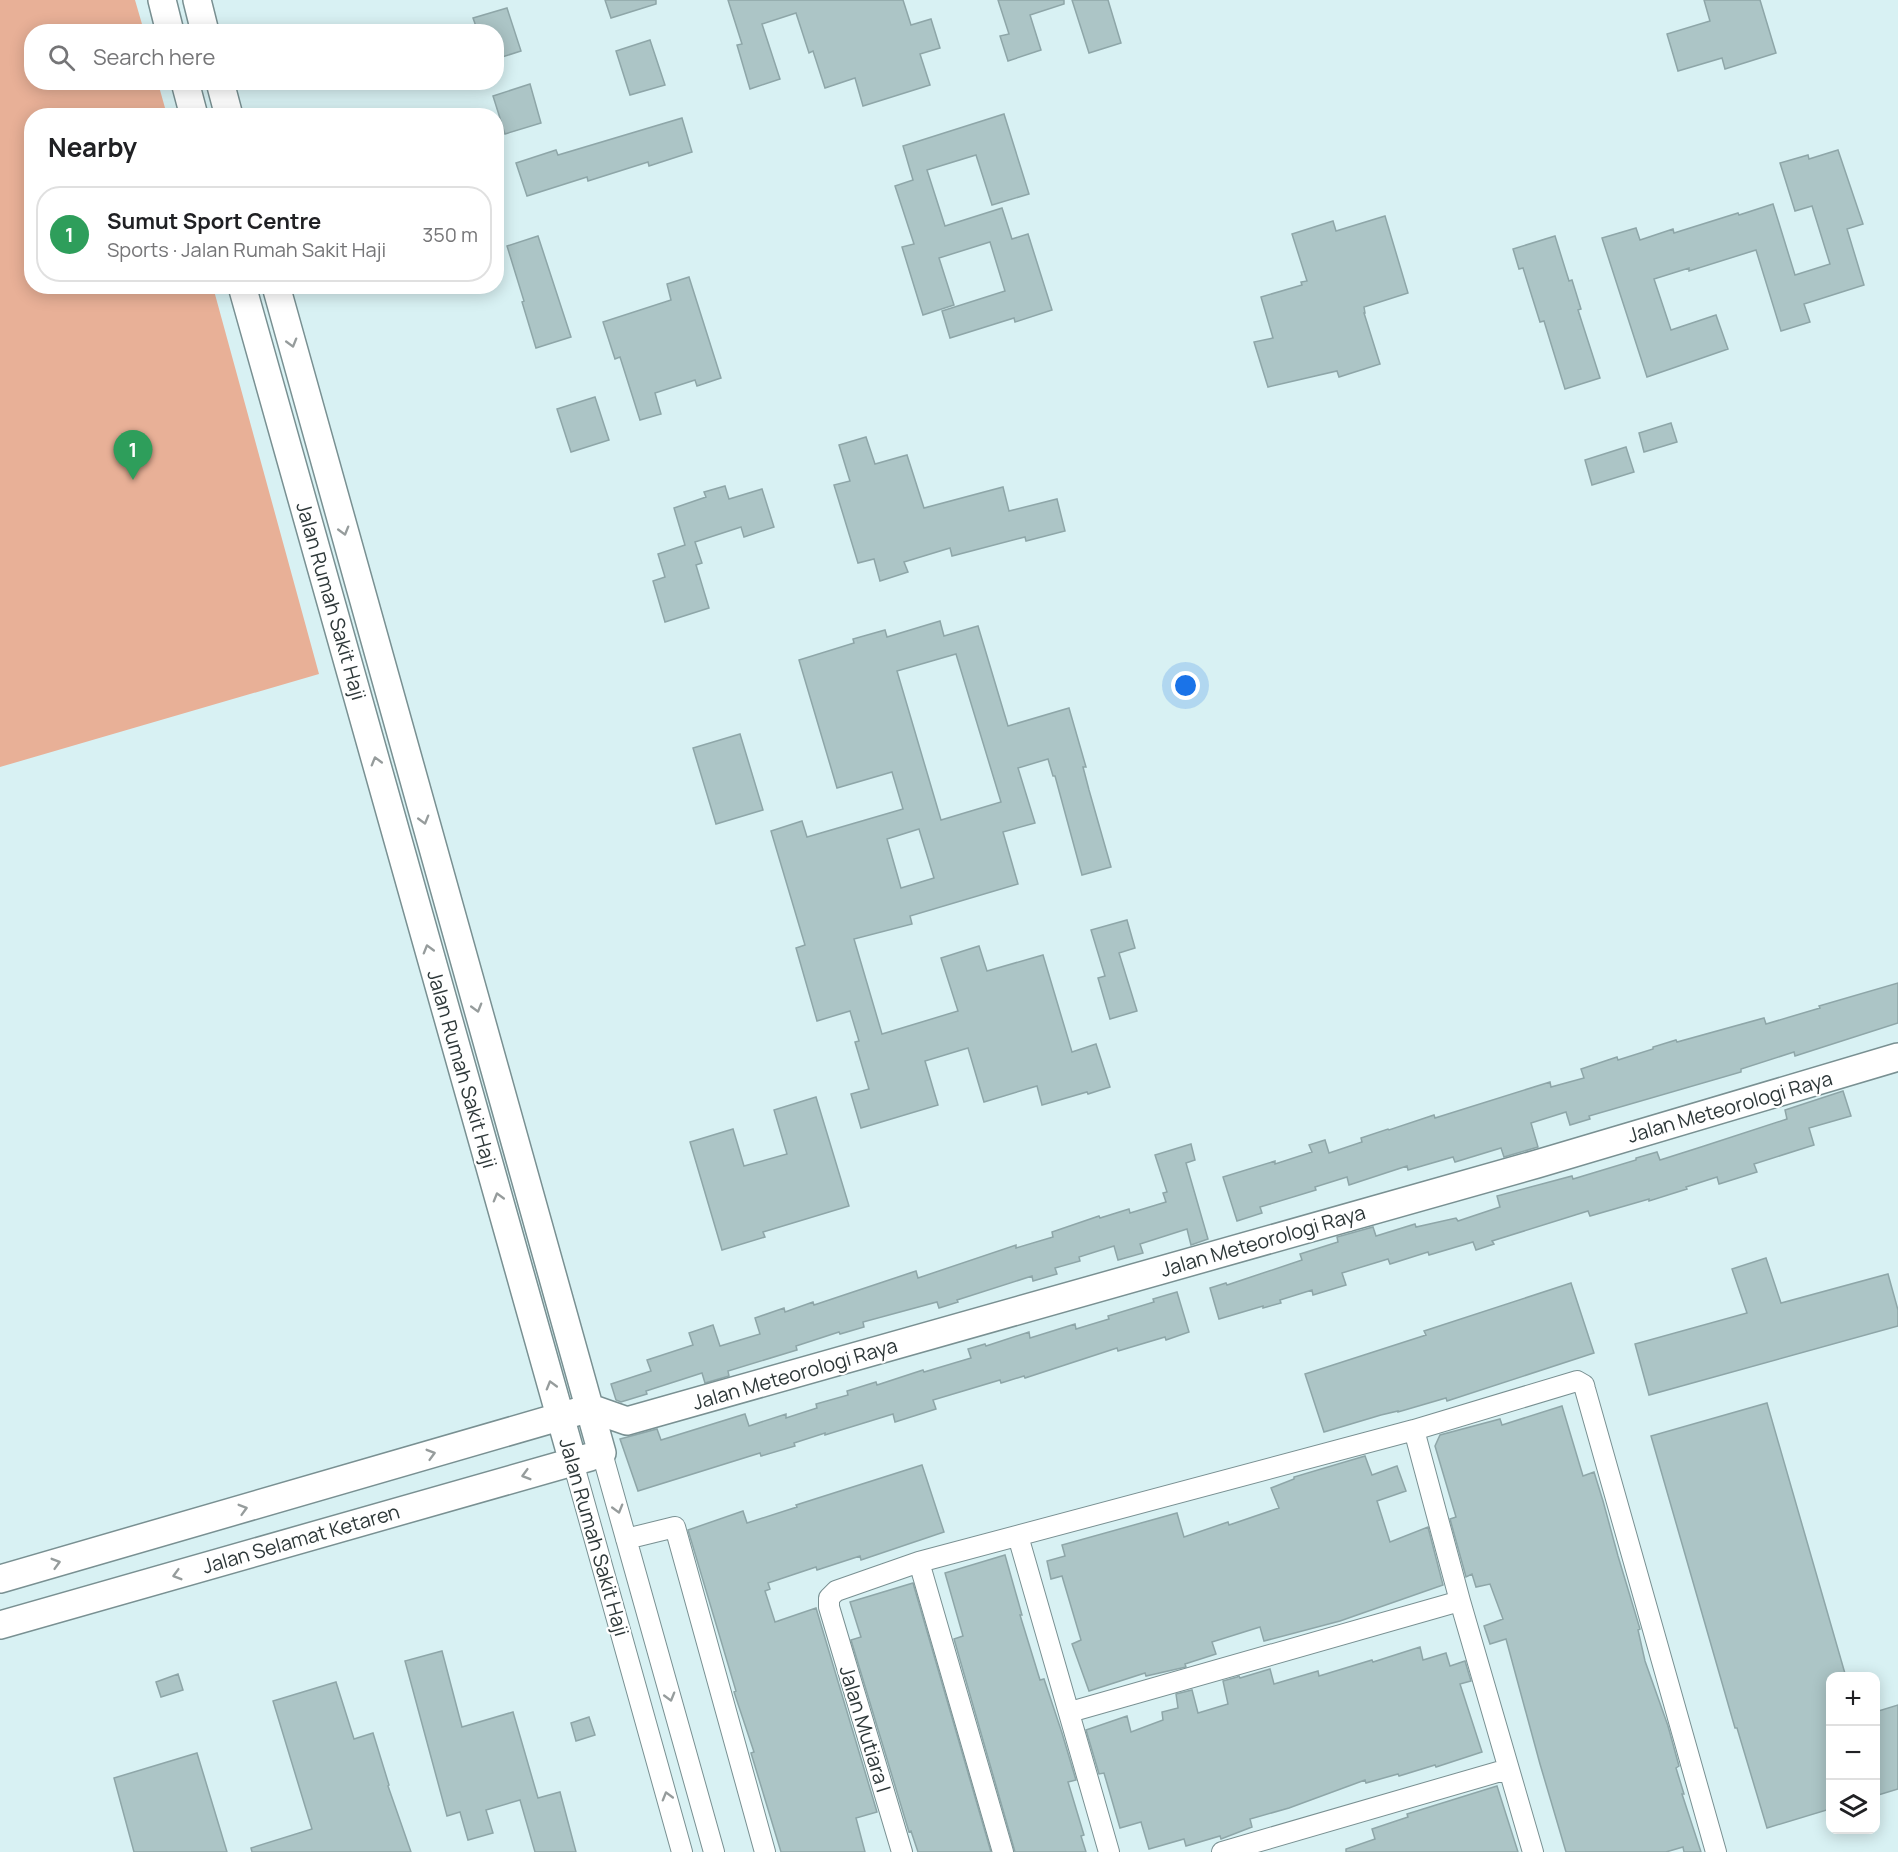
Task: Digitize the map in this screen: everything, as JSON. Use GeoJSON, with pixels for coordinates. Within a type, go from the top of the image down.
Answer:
{"type":"FeatureCollection","features":[{"type":"Feature","properties":{"kind":"street"},"geometry":{"type":"LineString","coordinates":[[162,0],[169,24]]}},
{"type":"Feature","properties":{"kind":"street"},"geometry":{"type":"LineString","coordinates":[[197,0],[204,24]]}},
{"type":"Feature","properties":{"kind":"street"},"geometry":{"type":"LineString","coordinates":[[187,90],[192,108]]}},
{"type":"Feature","properties":{"kind":"street"},"geometry":{"type":"LineString","coordinates":[[222,90],[227,108]]}},
{"type":"Feature","properties":{"kind":"street","name":"Jalan Rumah Sakit Haji"},"geometry":{"type":"LineString","coordinates":[[244,294],[682,1852]]}},
{"type":"Feature","properties":{"kind":"street","name":"Jalan Rumah Sakit Haji"},"geometry":{"type":"LineString","coordinates":[[278,294],[714,1852]]}},
{"type":"Feature","properties":{"kind":"street","name":"Jalan Meteorologi Raya"},"geometry":{"type":"LineString","coordinates":[[627,1421],[1526,1167],[1898,1057]]}},
{"type":"Feature","properties":{"kind":"street"},"geometry":{"type":"LineString","coordinates":[[1003,1852],[919,1562],[1414,1431],[1579,1382],[1584,1385],[1716,1852]]}},
{"type":"Feature","properties":{"kind":"street"},"geometry":{"type":"LineString","coordinates":[[0,1579],[590,1408],[627,1421],[602,1453]]}},
{"type":"Feature","properties":{"kind":"street"},"geometry":{"type":"LineString","coordinates":[[1414,1431],[1460,1601],[1533,1852]]}},
{"type":"Feature","properties":{"kind":"street","name":"Jalan Selamat Ketaren"},"geometry":{"type":"LineString","coordinates":[[0,1626],[602,1453]]}},
{"type":"Feature","properties":{"kind":"street"},"geometry":{"type":"LineString","coordinates":[[626,1539],[675,1527],[765,1852]]}},
{"type":"Feature","properties":{"kind":"street"},"geometry":{"type":"LineString","coordinates":[[1018,1536],[1109,1852]]}},
{"type":"Feature","properties":{"kind":"street","name":"Jalan Mutiara I"},"geometry":{"type":"LineString","coordinates":[[902,1852],[829,1607],[829,1598],[836,1591],[919,1562]]}},
{"type":"Feature","properties":{"kind":"street"},"geometry":{"type":"LineString","coordinates":[[1070,1712],[1460,1601]]}},
{"type":"Feature","properties":{"kind":"street"},"geometry":{"type":"LineString","coordinates":[[1222,1852],[1508,1769]]}},
{"type":"Feature","properties":{"kind":"shaded area"},"geometry":{"type":"Polygon","coordinates":[[[0,0],[135,0],[142,24],[24,24],[24,90],[160,90],[165,108],[24,108],[24,294],[215,294],[319,674],[0,767],[0,0]]]}},
{"type":"Feature","properties":{"kind":"building"},"geometry":{"type":"Polygon","coordinates":[[[605,0],[656,0],[656,4],[611,18],[605,0]]]}},
{"type":"Feature","properties":{"kind":"building"},"geometry":{"type":"Polygon","coordinates":[[[728,0],[903,0],[911,25],[931,19],[940,48],[920,54],[930,85],[863,106],[855,78],[825,88],[813,51],[809,53],[796,13],[762,24],[780,79],[750,89],[737,45],[742,44],[728,0]]]}},
{"type":"Feature","properties":{"kind":"building"},"geometry":{"type":"Polygon","coordinates":[[[998,0],[1064,0],[1064,4],[1030,15],[1041,50],[1008,61],[1000,36],[1009,34],[998,0]]]}},
{"type":"Feature","properties":{"kind":"building"},"geometry":{"type":"Polygon","coordinates":[[[1072,0],[1108,0],[1121,43],[1089,53],[1072,0]]]}},
{"type":"Feature","properties":{"kind":"building"},"geometry":{"type":"Polygon","coordinates":[[[1704,0],[1760,0],[1776,53],[1725,69],[1722,58],[1678,71],[1667,34],[1710,21],[1704,0]]]}},
{"type":"Feature","properties":{"kind":"building"},"geometry":{"type":"Polygon","coordinates":[[[507,8],[521,51],[504,56],[504,24],[475,24],[473,18],[507,8]]]}},
{"type":"Feature","properties":{"kind":"building"},"geometry":{"type":"Polygon","coordinates":[[[650,40],[665,85],[630,95],[616,51],[650,40]]]}},
{"type":"Feature","properties":{"kind":"building"},"geometry":{"type":"Polygon","coordinates":[[[530,84],[541,123],[505,134],[504,108],[497,108],[493,96],[530,84]]]}},
{"type":"Feature","properties":{"kind":"building"},"geometry":{"type":"Polygon","coordinates":[[[1004,114],[1029,194],[992,205],[976,155],[927,170],[945,226],[1002,208],[1012,239],[1028,234],[1052,310],[1015,322],[1014,318],[950,338],[942,311],[1005,291],[990,242],[939,258],[954,305],[923,315],[902,247],[914,244],[895,186],[913,180],[903,146],[1004,114]]]}},
{"type":"Feature","properties":{"kind":"building"},"geometry":{"type":"Polygon","coordinates":[[[682,118],[692,152],[649,166],[648,162],[588,181],[587,177],[527,196],[516,163],[556,150],[558,155],[682,118]]]}},
{"type":"Feature","properties":{"kind":"building"},"geometry":{"type":"Polygon","coordinates":[[[1838,150],[1863,224],[1847,229],[1864,285],[1804,304],[1810,322],[1781,331],[1756,250],[1689,271],[1689,268],[1654,279],[1671,330],[1716,315],[1728,349],[1647,377],[1602,238],[1636,228],[1640,240],[1673,229],[1674,233],[1773,204],[1795,275],[1830,264],[1812,206],[1795,211],[1780,163],[1808,155],[1809,159],[1838,150]]]}},
{"type":"Feature","properties":{"kind":"building"},"geometry":{"type":"Polygon","coordinates":[[[1385,216],[1408,293],[1364,307],[1380,364],[1339,377],[1337,371],[1268,387],[1254,342],[1273,338],[1261,297],[1302,285],[1301,282],[1307,281],[1292,234],[1333,221],[1336,231],[1385,216]]]}},
{"type":"Feature","properties":{"kind":"building"},"geometry":{"type":"Polygon","coordinates":[[[538,236],[571,337],[536,348],[507,246],[538,236]]]}},
{"type":"Feature","properties":{"kind":"building"},"geometry":{"type":"Polygon","coordinates":[[[1555,236],[1569,281],[1572,280],[1581,309],[1578,310],[1600,378],[1565,389],[1544,321],[1540,322],[1523,268],[1519,269],[1513,249],[1555,236]]]}},
{"type":"Feature","properties":{"kind":"building"},"geometry":{"type":"Polygon","coordinates":[[[689,277],[721,378],[697,386],[695,380],[655,393],[661,414],[640,420],[620,357],[615,359],[603,322],[671,300],[667,284],[689,277]]]}},
{"type":"Feature","properties":{"kind":"building"},"geometry":{"type":"Polygon","coordinates":[[[595,397],[609,440],[571,452],[557,409],[595,397]]]}},
{"type":"Feature","properties":{"kind":"building"},"geometry":{"type":"Polygon","coordinates":[[[1671,423],[1677,442],[1644,452],[1639,433],[1671,423]]]}},
{"type":"Feature","properties":{"kind":"building"},"geometry":{"type":"Polygon","coordinates":[[[866,437],[875,464],[907,455],[924,508],[1003,487],[1009,511],[1057,499],[1065,531],[1026,541],[1025,537],[952,556],[950,548],[904,562],[908,572],[880,581],[874,559],[858,563],[834,485],[850,481],[839,445],[866,437]]]}},
{"type":"Feature","properties":{"kind":"building"},"geometry":{"type":"Polygon","coordinates":[[[1626,447],[1634,472],[1592,485],[1585,460],[1626,447]]]}},
{"type":"Feature","properties":{"kind":"building"},"geometry":{"type":"Polygon","coordinates":[[[725,486],[729,499],[762,489],[774,527],[744,537],[741,527],[695,542],[702,563],[696,565],[709,608],[665,622],[653,581],[665,577],[658,554],[685,545],[674,508],[706,497],[704,492],[725,486]]]}},
{"type":"Feature","properties":{"kind":"building"},"geometry":{"type":"Polygon","coordinates":[[[940,621],[944,636],[978,626],[1008,726],[1069,708],[1111,867],[1082,875],[1055,776],[1053,776],[1048,759],[1018,768],[1035,823],[1003,832],[1018,884],[910,916],[912,924],[854,939],[882,1034],[958,1011],[941,958],[979,946],[987,971],[1043,955],[1072,1052],[1096,1044],[1110,1087],[1042,1105],[1037,1086],[984,1102],[968,1048],[925,1061],[938,1105],[861,1128],[851,1094],[869,1089],[855,1042],[859,1041],[850,1011],[817,1021],[796,948],[805,945],[771,831],[802,821],[807,837],[903,809],[892,772],[837,788],[799,660],[854,643],[853,639],[885,630],[887,637],[940,621]],[[956,654],[897,671],[941,820],[1001,802],[956,654]],[[919,829],[887,839],[901,888],[934,878],[919,829]]]}},
{"type":"Feature","properties":{"kind":"building"},"geometry":{"type":"Polygon","coordinates":[[[740,734],[763,810],[716,824],[693,748],[740,734]]]}},
{"type":"Feature","properties":{"kind":"building"},"geometry":{"type":"Polygon","coordinates":[[[1127,920],[1135,948],[1119,953],[1137,1011],[1110,1019],[1098,978],[1105,976],[1091,930],[1127,920]]]}},
{"type":"Feature","properties":{"kind":"building"},"geometry":{"type":"Polygon","coordinates":[[[1898,983],[1898,1023],[1795,1056],[1794,1052],[1741,1069],[1741,1072],[1589,1116],[1590,1119],[1570,1125],[1566,1112],[1531,1123],[1538,1147],[1504,1157],[1501,1148],[1455,1162],[1453,1157],[1408,1170],[1407,1166],[1349,1185],[1347,1177],[1315,1187],[1316,1190],[1260,1207],[1262,1213],[1237,1221],[1223,1177],[1312,1152],[1309,1145],[1325,1140],[1329,1153],[1362,1142],[1361,1138],[1434,1115],[1435,1118],[1550,1082],[1551,1087],[1584,1078],[1581,1069],[1617,1057],[1618,1060],[1676,1040],[1677,1042],[1764,1018],[1766,1024],[1898,983]]]}},
{"type":"Feature","properties":{"kind":"building"},"geometry":{"type":"Polygon","coordinates":[[[1843,1091],[1851,1116],[1809,1128],[1814,1145],[1754,1164],[1757,1172],[1719,1184],[1717,1177],[1649,1201],[1649,1199],[1590,1216],[1588,1211],[1492,1241],[1494,1244],[1476,1250],[1473,1242],[1429,1255],[1428,1252],[1390,1264],[1388,1259],[1342,1273],[1346,1285],[1313,1295],[1312,1290],[1280,1300],[1281,1303],[1219,1319],[1210,1288],[1226,1283],[1227,1285],[1302,1260],[1300,1254],[1338,1242],[1337,1237],[1373,1227],[1376,1236],[1415,1224],[1416,1227],[1456,1218],[1458,1221],[1500,1207],[1497,1196],[1572,1176],[1573,1179],[1657,1152],[1660,1160],[1787,1119],[1785,1110],[1843,1091]]]}},
{"type":"Feature","properties":{"kind":"building"},"geometry":{"type":"Polygon","coordinates":[[[816,1097],[849,1206],[763,1232],[765,1237],[722,1250],[690,1142],[733,1129],[744,1166],[787,1154],[774,1110],[816,1097]]]}},
{"type":"Feature","properties":{"kind":"building"},"geometry":{"type":"Polygon","coordinates":[[[1191,1144],[1195,1160],[1186,1163],[1208,1239],[1191,1245],[1187,1229],[1140,1244],[1143,1253],[1118,1260],[1114,1246],[1079,1257],[1080,1261],[1055,1268],[1057,1274],[1033,1281],[1032,1276],[939,1308],[937,1302],[863,1322],[864,1327],[840,1334],[839,1332],[796,1346],[797,1350],[728,1371],[729,1376],[705,1383],[702,1373],[646,1391],[647,1394],[621,1402],[616,1400],[611,1384],[651,1371],[647,1360],[693,1345],[689,1333],[713,1325],[720,1346],[760,1334],[755,1318],[784,1308],[785,1312],[813,1302],[814,1305],[916,1271],[918,1278],[1016,1245],[1016,1248],[1053,1237],[1052,1232],[1099,1216],[1100,1218],[1129,1209],[1130,1213],[1166,1202],[1163,1193],[1167,1192],[1155,1155],[1191,1144]]]}},
{"type":"Feature","properties":{"kind":"building"},"geometry":{"type":"Polygon","coordinates":[[[1766,1258],[1781,1303],[1888,1274],[1898,1310],[1898,1326],[1649,1395],[1635,1344],[1747,1313],[1732,1269],[1766,1258]]]}},
{"type":"Feature","properties":{"kind":"building"},"geometry":{"type":"Polygon","coordinates":[[[1571,1283],[1594,1353],[1447,1401],[1446,1398],[1324,1432],[1305,1374],[1426,1335],[1424,1331],[1571,1283]]]}},
{"type":"Feature","properties":{"kind":"building"},"geometry":{"type":"Polygon","coordinates":[[[1177,1292],[1189,1332],[1118,1351],[1117,1348],[1025,1378],[1024,1376],[1001,1383],[1000,1380],[933,1400],[936,1409],[895,1422],[893,1414],[794,1443],[795,1446],[761,1456],[760,1453],[638,1491],[620,1439],[657,1429],[661,1440],[745,1414],[749,1426],[786,1414],[786,1418],[817,1408],[816,1404],[848,1395],[847,1391],[876,1382],[877,1385],[971,1358],[968,1349],[985,1344],[986,1346],[1029,1332],[1030,1338],[1075,1324],[1076,1329],[1109,1319],[1108,1316],[1154,1302],[1153,1299],[1177,1292]]]}},
{"type":"Feature","properties":{"kind":"building"},"geometry":{"type":"Polygon","coordinates":[[[1767,1403],[1845,1672],[1826,1672],[1826,1810],[1767,1828],[1737,1728],[1735,1728],[1651,1436],[1767,1403]]]}},
{"type":"Feature","properties":{"kind":"building"},"geometry":{"type":"Polygon","coordinates":[[[1562,1406],[1583,1476],[1594,1472],[1640,1629],[1638,1630],[1645,1661],[1668,1726],[1679,1766],[1676,1768],[1684,1794],[1682,1794],[1701,1852],[1684,1852],[1683,1847],[1666,1852],[1566,1852],[1506,1639],[1490,1644],[1484,1626],[1503,1619],[1490,1584],[1476,1587],[1472,1574],[1466,1577],[1450,1519],[1456,1517],[1435,1446],[1440,1435],[1500,1419],[1502,1425],[1562,1406]]]}},
{"type":"Feature","properties":{"kind":"building"},"geometry":{"type":"Polygon","coordinates":[[[1365,1456],[1372,1475],[1397,1466],[1406,1491],[1377,1501],[1390,1542],[1428,1527],[1443,1585],[1340,1621],[1264,1641],[1260,1627],[1212,1642],[1216,1654],[1185,1664],[1186,1667],[1146,1676],[1145,1673],[1089,1691],[1072,1644],[1081,1640],[1062,1576],[1051,1579],[1047,1561],[1065,1556],[1062,1545],[1177,1513],[1184,1537],[1228,1522],[1229,1525],[1279,1508],[1271,1488],[1294,1479],[1294,1477],[1365,1456]]]}},
{"type":"Feature","properties":{"kind":"building"},"geometry":{"type":"Polygon","coordinates":[[[922,1465],[944,1532],[861,1560],[860,1556],[817,1570],[816,1567],[768,1583],[770,1589],[765,1591],[775,1622],[816,1608],[877,1812],[856,1818],[865,1852],[781,1852],[751,1753],[754,1752],[734,1692],[736,1691],[688,1530],[743,1511],[747,1523],[922,1465]]]}},
{"type":"Feature","properties":{"kind":"building"},"geometry":{"type":"Polygon","coordinates":[[[1005,1555],[1040,1680],[1044,1679],[1076,1780],[1068,1782],[1084,1835],[1081,1836],[1086,1852],[1015,1852],[954,1639],[963,1636],[945,1573],[1005,1555]]]}},
{"type":"Feature","properties":{"kind":"building"},"geometry":{"type":"Polygon","coordinates":[[[913,1583],[991,1852],[918,1852],[911,1831],[909,1832],[851,1640],[861,1637],[850,1602],[913,1583]]]}},
{"type":"Feature","properties":{"kind":"building"},"geometry":{"type":"Polygon","coordinates":[[[1420,1647],[1423,1660],[1446,1653],[1450,1666],[1465,1661],[1471,1681],[1460,1684],[1482,1752],[1399,1776],[1398,1774],[1366,1783],[1365,1780],[1289,1808],[1250,1819],[1252,1827],[1221,1839],[1220,1836],[1186,1846],[1184,1839],[1149,1849],[1141,1822],[1120,1828],[1104,1773],[1099,1774],[1086,1730],[1127,1716],[1131,1732],[1163,1720],[1162,1712],[1178,1708],[1176,1694],[1192,1690],[1198,1713],[1228,1704],[1223,1681],[1239,1676],[1240,1678],[1270,1669],[1274,1684],[1318,1671],[1319,1676],[1420,1647]]]}},
{"type":"Feature","properties":{"kind":"building"},"geometry":{"type":"Polygon","coordinates":[[[442,1651],[462,1727],[513,1712],[538,1798],[560,1792],[576,1852],[535,1852],[520,1800],[486,1810],[493,1833],[468,1840],[460,1812],[447,1816],[405,1661],[442,1651]]]}},
{"type":"Feature","properties":{"kind":"building"},"geometry":{"type":"Polygon","coordinates":[[[178,1674],[183,1690],[161,1697],[156,1682],[178,1674]]]}},
{"type":"Feature","properties":{"kind":"building"},"geometry":{"type":"Polygon","coordinates":[[[336,1682],[354,1739],[373,1733],[388,1786],[411,1852],[252,1852],[251,1848],[312,1829],[273,1701],[336,1682]]]}},
{"type":"Feature","properties":{"kind":"building"},"geometry":{"type":"Polygon","coordinates":[[[1898,1705],[1898,1789],[1880,1794],[1880,1726],[1880,1710],[1898,1705]]]}},
{"type":"Feature","properties":{"kind":"building"},"geometry":{"type":"Polygon","coordinates":[[[589,1717],[595,1735],[576,1741],[571,1723],[589,1717]]]}},
{"type":"Feature","properties":{"kind":"building"},"geometry":{"type":"Polygon","coordinates":[[[197,1753],[227,1852],[134,1852],[114,1778],[197,1753]]]}},
{"type":"Feature","properties":{"kind":"building"},"geometry":{"type":"Polygon","coordinates":[[[1497,1786],[1518,1852],[1346,1852],[1346,1849],[1375,1839],[1372,1829],[1408,1817],[1407,1814],[1497,1786]]]}},
{"type":"Feature","properties":{"kind":"place","name":"Sumut Sport Centre"},"geometry":{"type":"Point","coordinates":[133,480]}}]}
